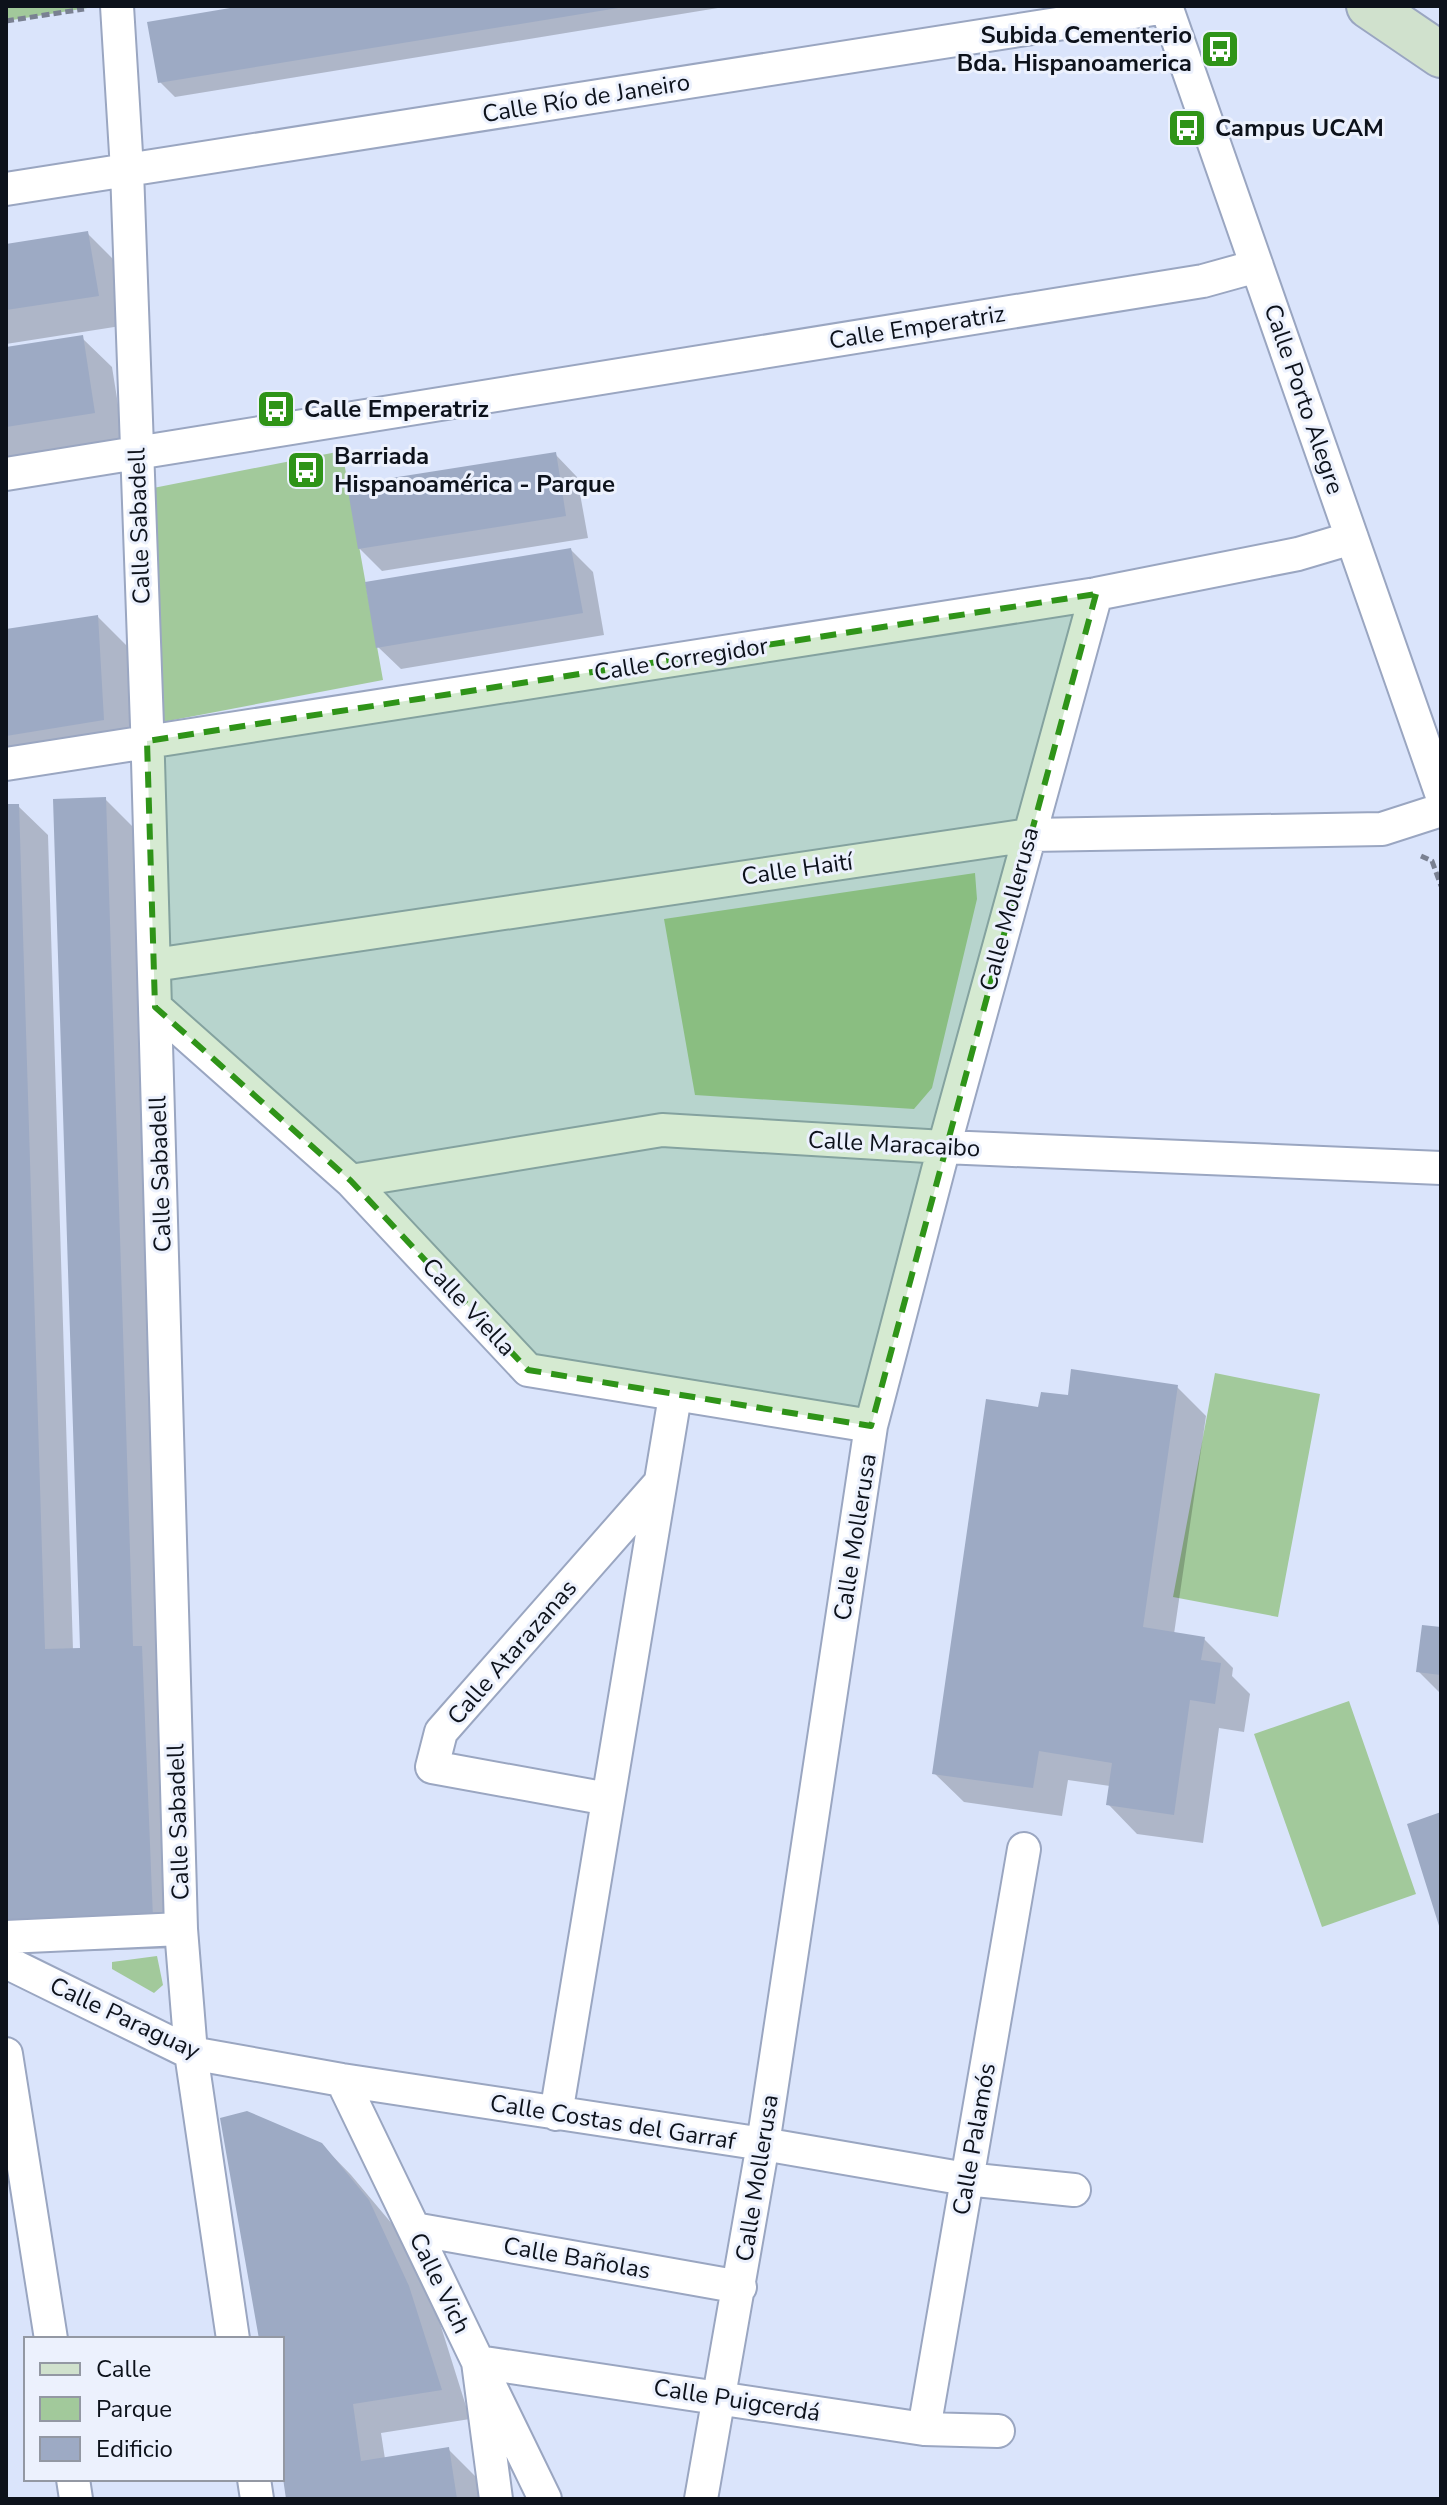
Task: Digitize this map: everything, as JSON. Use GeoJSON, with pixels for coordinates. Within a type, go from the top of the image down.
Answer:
{"type":"FeatureCollection","features":[{"type":"Feature","properties":{"kind":"street","name":"Calle Sabadell"},"geometry":{"type":"LineString","coordinates":[[117,6],[127,170],[147,741],[181,1929],[191,2053],[233,2337]]}},
{"type":"Feature","properties":{"kind":"street","name":"Calle Río de Janeiro"},"geometry":{"type":"LineString","coordinates":[[6,189],[1166,6]]}},
{"type":"Feature","properties":{"kind":"street","name":"Calle Porto Alegre"},"geometry":{"type":"LineString","coordinates":[[1166,6],[1441,793]]}},
{"type":"Feature","properties":{"kind":"street"},"geometry":{"type":"LineString","coordinates":[[1369,6],[1441,55]]}},
{"type":"Feature","properties":{"kind":"street","name":"Calle Emperatriz"},"geometry":{"type":"LineString","coordinates":[[6,474],[1203,281],[1257,266]]}},
{"type":"Feature","properties":{"kind":"street","name":"Calle Corregidor"},"geometry":{"type":"LineString","coordinates":[[6,764],[1096,594],[1298,554],[1352,538]]}},
{"type":"Feature","properties":{"kind":"street","name":"Calle Mollerusa"},"geometry":{"type":"LineString","coordinates":[[701,2499],[763,2144],[871,1426],[1096,594]]}},
{"type":"Feature","properties":{"kind":"street","name":"Calle Haití"},"geometry":{"type":"LineString","coordinates":[[154,965],[1030,835],[1382,829],[1441,810]]}},
{"type":"Feature","properties":{"kind":"street","name":"Calle Viella"},"geometry":{"type":"LineString","coordinates":[[155,1007],[351,1181],[528,1370],[871,1426]]}},
{"type":"Feature","properties":{"kind":"street","name":"Calle Maracaibo"},"geometry":{"type":"LineString","coordinates":[[351,1181],[662,1130],[944,1147],[1441,1168]]}},
{"type":"Feature","properties":{"kind":"street"},"geometry":{"type":"LineString","coordinates":[[556,2114],[675,1396]]}},
{"type":"Feature","properties":{"kind":"street","name":"Calle Atarazanas"},"geometry":{"type":"LineString","coordinates":[[608,1799],[432,1767],[441,1732],[660,1483]]}},
{"type":"Feature","properties":{"kind":"street","name":"Calle Palamós"},"geometry":{"type":"LineString","coordinates":[[924,2429],[1024,1849]]}},
{"type":"Feature","properties":{"kind":"street","name":"Calle Paraguay"},"geometry":{"type":"LineString","coordinates":[[6,1937],[181,1929]]}},
{"type":"Feature","properties":{"kind":"street","name":"Calle Paraguay"},"geometry":{"type":"LineString","coordinates":[[6,1962],[191,2053],[342,2080]]}},
{"type":"Feature","properties":{"kind":"street"},"geometry":{"type":"LineString","coordinates":[[6,2054],[51,2337]]}},
{"type":"Feature","properties":{"kind":"street","name":"Calle Costas del Garraf"},"geometry":{"type":"LineString","coordinates":[[342,2080],[763,2144],[966,2179],[1074,2190]]}},
{"type":"Feature","properties":{"kind":"street","name":"Calle Vich"},"geometry":{"type":"LineString","coordinates":[[342,2080],[478,2362],[496,2499]]}},
{"type":"Feature","properties":{"kind":"street","name":"Calle Bañolas"},"geometry":{"type":"LineString","coordinates":[[414,2229],[740,2287]]}},
{"type":"Feature","properties":{"kind":"street"},"geometry":{"type":"LineString","coordinates":[[478,2362],[545,2499]]}},
{"type":"Feature","properties":{"kind":"street","name":"Calle Puigcerdá"},"geometry":{"type":"LineString","coordinates":[[478,2362],[924,2429],[998,2431]]}},
{"type":"Feature","properties":{"kind":"path"},"geometry":{"type":"LineString","coordinates":[[6,21],[85,8]]}},
{"type":"Feature","properties":{"kind":"highlighted area"},"geometry":{"type":"Polygon","coordinates":[[[1096,594],[871,1426],[528,1370],[351,1181],[155,1007],[147,741],[1096,594]]]}},
{"type":"Feature","properties":{"kind":"green space"},"geometry":{"type":"Polygon","coordinates":[[[6,6],[100,6],[6,21],[6,6]]]}},
{"type":"Feature","properties":{"kind":"green space"},"geometry":{"type":"Polygon","coordinates":[[[342,451],[383,680],[147,725],[138,491],[342,451]]]}},
{"type":"Feature","properties":{"kind":"green space"},"geometry":{"type":"Polygon","coordinates":[[[975,873],[977,899],[932,1088],[914,1109],[695,1095],[664,919],[975,873]]]}},
{"type":"Feature","properties":{"kind":"green space"},"geometry":{"type":"Polygon","coordinates":[[[1215,1373],[1320,1394],[1278,1617],[1173,1597],[1215,1373]]]}},
{"type":"Feature","properties":{"kind":"green space"},"geometry":{"type":"Polygon","coordinates":[[[1349,1701],[1416,1894],[1322,1927],[1254,1734],[1349,1701]]]}},
{"type":"Feature","properties":{"kind":"green space"},"geometry":{"type":"Polygon","coordinates":[[[157,1956],[163,1985],[154,1993],[112,1969],[112,1962],[157,1956]]]}},
{"type":"Feature","properties":{"kind":"building"},"geometry":{"type":"Polygon","coordinates":[[[242,6],[618,8],[158,83],[147,22],[242,6]]]}},
{"type":"Feature","properties":{"kind":"building"},"geometry":{"type":"Polygon","coordinates":[[[88,231],[99,296],[6,310],[6,244],[88,231]]]}},
{"type":"Feature","properties":{"kind":"building"},"geometry":{"type":"Polygon","coordinates":[[[83,335],[95,413],[6,427],[6,347],[83,335]]]}},
{"type":"Feature","properties":{"kind":"building"},"geometry":{"type":"Polygon","coordinates":[[[556,452],[566,516],[358,549],[347,485],[556,452]]]}},
{"type":"Feature","properties":{"kind":"building"},"geometry":{"type":"Polygon","coordinates":[[[571,548],[583,613],[376,648],[365,582],[571,548]]]}},
{"type":"Feature","properties":{"kind":"building"},"geometry":{"type":"Polygon","coordinates":[[[98,615],[104,720],[6,736],[6,629],[98,615]]]}},
{"type":"Feature","properties":{"kind":"building"},"geometry":{"type":"Polygon","coordinates":[[[106,797],[133,1646],[142,1646],[153,1919],[6,1924],[6,804],[19,804],[45,1649],[80,1648],[53,799],[106,797]]]}},
{"type":"Feature","properties":{"kind":"building"},"geometry":{"type":"Polygon","coordinates":[[[1071,1369],[1178,1385],[1143,1627],[1205,1637],[1201,1660],[1221,1663],[1215,1704],[1190,1700],[1174,1815],[1106,1805],[1112,1763],[1039,1751],[1033,1788],[932,1774],[986,1399],[1038,1407],[1041,1392],[1068,1395],[1071,1369]]]}},
{"type":"Feature","properties":{"kind":"building"},"geometry":{"type":"Polygon","coordinates":[[[1422,1625],[1441,1627],[1441,1675],[1416,1672],[1422,1625]]]}},
{"type":"Feature","properties":{"kind":"building"},"geometry":{"type":"Polygon","coordinates":[[[1441,1812],[1441,1929],[1440,1929],[1407,1824],[1441,1812]]]}},
{"type":"Feature","properties":{"kind":"building"},"geometry":{"type":"Polygon","coordinates":[[[247,2111],[322,2143],[369,2200],[409,2286],[442,2390],[353,2404],[361,2461],[449,2447],[457,2499],[286,2499],[284,2337],[259,2337],[220,2118],[247,2111]]]}},
{"type":"Feature","properties":{"kind":"place","name":"Subida Cementerio Bda. Hispanoamerica"},"geometry":{"type":"Point","coordinates":[1220,49]}},
{"type":"Feature","properties":{"kind":"place","name":"Campus UCAM"},"geometry":{"type":"Point","coordinates":[1187,128]}},
{"type":"Feature","properties":{"kind":"place","name":"Calle Emperatriz"},"geometry":{"type":"Point","coordinates":[276,409]}},
{"type":"Feature","properties":{"kind":"place","name":"Barriada Hispanoamérica - Parque"},"geometry":{"type":"Point","coordinates":[306,470]}}]}
